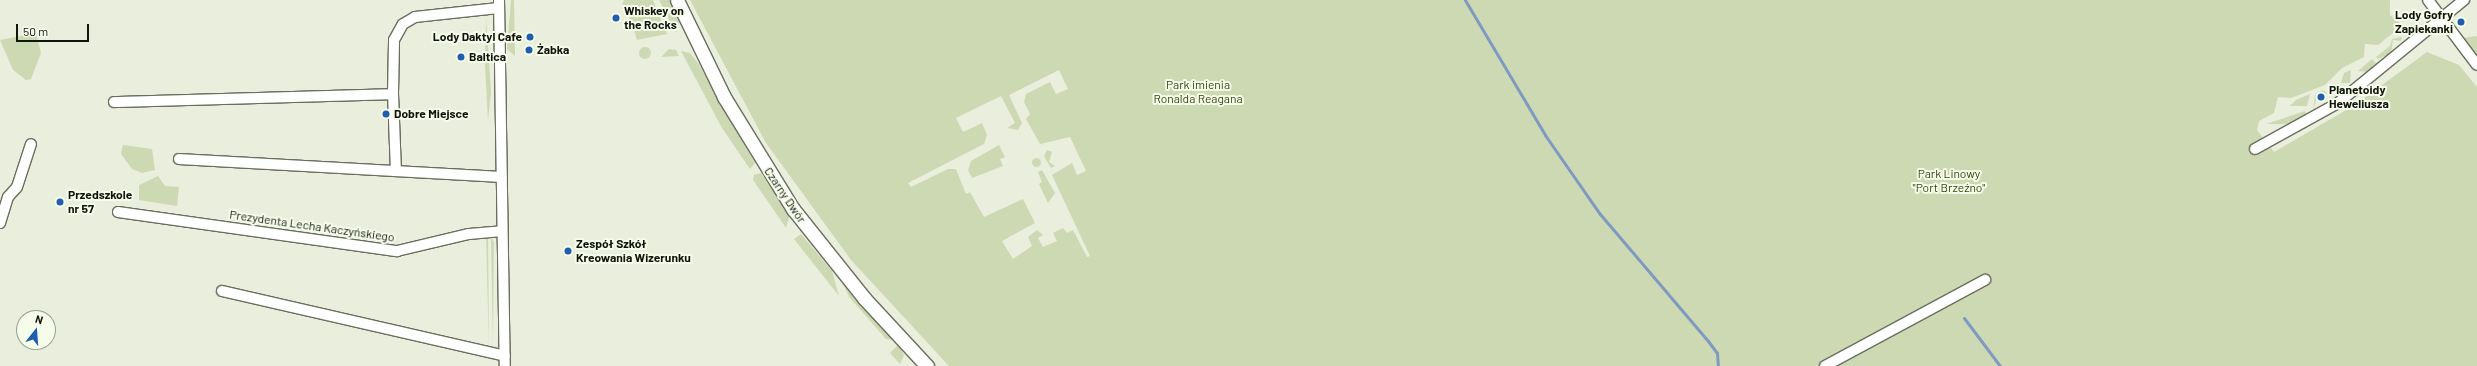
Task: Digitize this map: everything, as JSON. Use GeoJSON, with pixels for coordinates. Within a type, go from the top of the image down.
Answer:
{"type":"FeatureCollection","features":[{"type":"Feature","properties":{"kind":"main road","name":"Czarny Dwór"},"geometry":{"type":"LineString","coordinates":[[677,0],[724,97],[793,209],[859,293],[928,366]]}},
{"type":"Feature","properties":{"kind":"street"},"geometry":{"type":"LineString","coordinates":[[2428,0],[2477,65]]}},
{"type":"Feature","properties":{"kind":"street"},"geometry":{"type":"LineString","coordinates":[[2255,150],[2338,103],[2464,0]]}},
{"type":"Feature","properties":{"kind":"street"},"geometry":{"type":"LineString","coordinates":[[222,291],[505,361],[499,4],[415,17],[403,24],[394,40],[393,94],[396,171]]}},
{"type":"Feature","properties":{"kind":"street"},"geometry":{"type":"LineString","coordinates":[[114,102],[393,94]]}},
{"type":"Feature","properties":{"kind":"street"},"geometry":{"type":"LineString","coordinates":[[0,223],[8,197],[17,187],[31,144]]}},
{"type":"Feature","properties":{"kind":"street"},"geometry":{"type":"LineString","coordinates":[[179,159],[501,177]]}},
{"type":"Feature","properties":{"kind":"street","name":"Prezydenta Lecha Kaczyńskiego"},"geometry":{"type":"LineString","coordinates":[[118,212],[397,251],[469,234],[502,231]]}},
{"type":"Feature","properties":{"kind":"street"},"geometry":{"type":"LineString","coordinates":[[1825,366],[1985,280]]}},
{"type":"Feature","properties":{"kind":"green space"},"geometry":{"type":"Polygon","coordinates":[[[511,0],[514,0],[515,56],[507,49],[511,0]]]}},
{"type":"Feature","properties":{"kind":"green space"},"geometry":{"type":"Polygon","coordinates":[[[624,0],[653,0],[667,34],[637,40],[627,10],[622,4],[624,0]]]}},
{"type":"Feature","properties":{"kind":"green space"},"geometry":{"type":"Polygon","coordinates":[[[659,0],[669,0],[679,22],[676,33],[659,0]]]}},
{"type":"Feature","properties":{"kind":"green space"},"geometry":{"type":"Polygon","coordinates":[[[690,0],[2390,0],[2390,15],[2400,23],[2398,29],[2378,45],[2365,44],[2364,57],[2342,68],[2325,85],[2291,98],[2278,97],[2274,113],[2259,121],[2257,130],[2274,152],[2348,109],[2361,110],[2363,99],[2427,52],[2459,65],[2477,87],[2477,366],[949,366],[851,260],[766,143],[690,0]],[[1059,70],[1009,95],[1022,123],[1018,130],[1007,128],[1015,123],[1001,96],[956,118],[963,132],[982,123],[987,135],[984,144],[908,183],[911,187],[948,169],[956,169],[966,194],[970,192],[984,217],[1023,199],[1035,223],[1002,241],[1013,259],[1032,246],[1028,237],[1037,230],[1043,235],[1038,238],[1043,247],[1057,241],[1053,233],[1063,228],[1067,233],[1073,230],[1087,257],[1090,256],[1052,175],[1072,163],[1077,175],[1086,171],[1070,137],[1040,144],[1026,119],[1030,114],[1024,102],[1026,94],[1050,82],[1056,94],[1068,89],[1059,70]]]}},
{"type":"Feature","properties":{"kind":"green space"},"geometry":{"type":"Polygon","coordinates":[[[486,18],[491,92],[488,120],[485,64],[486,18]]]}},
{"type":"Feature","properties":{"kind":"green space"},"geometry":{"type":"Polygon","coordinates":[[[36,33],[41,53],[31,79],[26,80],[13,70],[0,40],[36,33]]]}},
{"type":"Feature","properties":{"kind":"green space"},"geometry":{"type":"Polygon","coordinates":[[[2477,36],[2477,57],[2461,38],[2477,36]]]}},
{"type":"Feature","properties":{"kind":"green space"},"geometry":{"type":"Polygon","coordinates":[[[2402,37],[2401,41],[2393,40],[2391,53],[2378,59],[2376,57],[2390,46],[2392,39],[2402,37]]]}},
{"type":"Feature","properties":{"kind":"green space"},"geometry":{"type":"Polygon","coordinates":[[[647,47],[650,48],[650,58],[643,59],[640,58],[639,51],[640,48],[647,47]]]}},
{"type":"Feature","properties":{"kind":"green space"},"geometry":{"type":"Polygon","coordinates":[[[669,49],[676,50],[679,56],[661,57],[669,49]]]}},
{"type":"Feature","properties":{"kind":"green space"},"geometry":{"type":"Polygon","coordinates":[[[681,51],[690,53],[698,63],[755,163],[750,169],[722,128],[681,51]]]}},
{"type":"Feature","properties":{"kind":"green space"},"geometry":{"type":"Polygon","coordinates":[[[2372,59],[2376,63],[2368,72],[2358,71],[2372,59]]]}},
{"type":"Feature","properties":{"kind":"green space"},"geometry":{"type":"Polygon","coordinates":[[[2351,70],[2350,83],[2341,83],[2344,73],[2351,70]]]}},
{"type":"Feature","properties":{"kind":"green space"},"geometry":{"type":"Polygon","coordinates":[[[2322,90],[2328,93],[2317,95],[2313,112],[2315,95],[2322,90]]]}},
{"type":"Feature","properties":{"kind":"green space"},"geometry":{"type":"Polygon","coordinates":[[[2310,94],[2307,106],[2290,106],[2296,100],[2310,94]]]}},
{"type":"Feature","properties":{"kind":"green space"},"geometry":{"type":"Polygon","coordinates":[[[2305,111],[2307,114],[2290,124],[2266,124],[2305,111]]]}},
{"type":"Feature","properties":{"kind":"green space"},"geometry":{"type":"Polygon","coordinates":[[[123,145],[152,149],[155,170],[142,173],[132,169],[121,154],[123,145]]]}},
{"type":"Feature","properties":{"kind":"green space"},"geometry":{"type":"Polygon","coordinates":[[[999,145],[1005,157],[1000,159],[1003,166],[972,178],[968,170],[971,161],[999,145]]]}},
{"type":"Feature","properties":{"kind":"green space"},"geometry":{"type":"Polygon","coordinates":[[[1047,150],[1052,152],[1049,162],[1055,166],[1051,168],[1044,156],[1047,150]]]}},
{"type":"Feature","properties":{"kind":"green space"},"geometry":{"type":"Polygon","coordinates":[[[1034,158],[1038,158],[1040,162],[1038,166],[1034,166],[1032,164],[1032,160],[1034,158]]]}},
{"type":"Feature","properties":{"kind":"green space"},"geometry":{"type":"Polygon","coordinates":[[[1042,170],[1055,193],[1048,203],[1039,184],[1042,182],[1038,172],[1042,170]]]}},
{"type":"Feature","properties":{"kind":"green space"},"geometry":{"type":"Polygon","coordinates":[[[761,173],[790,214],[786,228],[753,180],[754,175],[761,173]]]}},
{"type":"Feature","properties":{"kind":"green space"},"geometry":{"type":"Polygon","coordinates":[[[158,176],[165,186],[179,187],[177,206],[139,200],[139,185],[158,176]]]}},
{"type":"Feature","properties":{"kind":"green space"},"geometry":{"type":"Polygon","coordinates":[[[486,234],[488,234],[489,350],[486,234]]]}},
{"type":"Feature","properties":{"kind":"green space"},"geometry":{"type":"Polygon","coordinates":[[[801,234],[832,271],[839,296],[794,239],[801,234]]]}},
{"type":"Feature","properties":{"kind":"green space"},"geometry":{"type":"Polygon","coordinates":[[[491,237],[494,242],[493,345],[491,237]]]}},
{"type":"Feature","properties":{"kind":"green space"},"geometry":{"type":"Polygon","coordinates":[[[843,283],[893,340],[886,339],[849,297],[843,283]]]}},
{"type":"Feature","properties":{"kind":"green space"},"geometry":{"type":"Polygon","coordinates":[[[898,345],[904,355],[900,364],[890,353],[898,345]]]}},
{"type":"Feature","properties":{"kind":"waterway"},"geometry":{"type":"LineString","coordinates":[[1465,0],[1545,135],[1600,214],[1717,353],[1718,366]]}},
{"type":"Feature","properties":{"kind":"waterway"},"geometry":{"type":"LineString","coordinates":[[1964,318],[2000,366]]}},
{"type":"Feature","properties":{"kind":"place","name":"Whiskey on the Rocks"},"geometry":{"type":"Point","coordinates":[616,18]}},
{"type":"Feature","properties":{"kind":"place","name":"Lody Gofry Zapiekanki"},"geometry":{"type":"Point","coordinates":[2461,22]}},
{"type":"Feature","properties":{"kind":"place","name":"Lody Daktyl Cafe"},"geometry":{"type":"Point","coordinates":[530,37]}},
{"type":"Feature","properties":{"kind":"place","name":"Żabka"},"geometry":{"type":"Point","coordinates":[529,50]}},
{"type":"Feature","properties":{"kind":"place","name":"Baltica"},"geometry":{"type":"Point","coordinates":[461,57]}},
{"type":"Feature","properties":{"kind":"place","name":"Planetoidy Heweliusza"},"geometry":{"type":"Point","coordinates":[2321,97]}},
{"type":"Feature","properties":{"kind":"place","name":"Dobre Miejsce"},"geometry":{"type":"Point","coordinates":[386,114]}},
{"type":"Feature","properties":{"kind":"place","name":"Przedszkole nr 57"},"geometry":{"type":"Point","coordinates":[60,202]}},
{"type":"Feature","properties":{"kind":"place","name":"Zespół Szkół Kreowania Wizerunku"},"geometry":{"type":"Point","coordinates":[568,251]}},
{"type":"Feature","properties":{"kind":"park label","name":"Park imienia Ronalda Reagana"},"geometry":{"type":"Point","coordinates":[1198,92]}},
{"type":"Feature","properties":{"kind":"park label","name":"Park Linowy \"Port Brzeźno\""},"geometry":{"type":"Point","coordinates":[1949,181]}}]}
